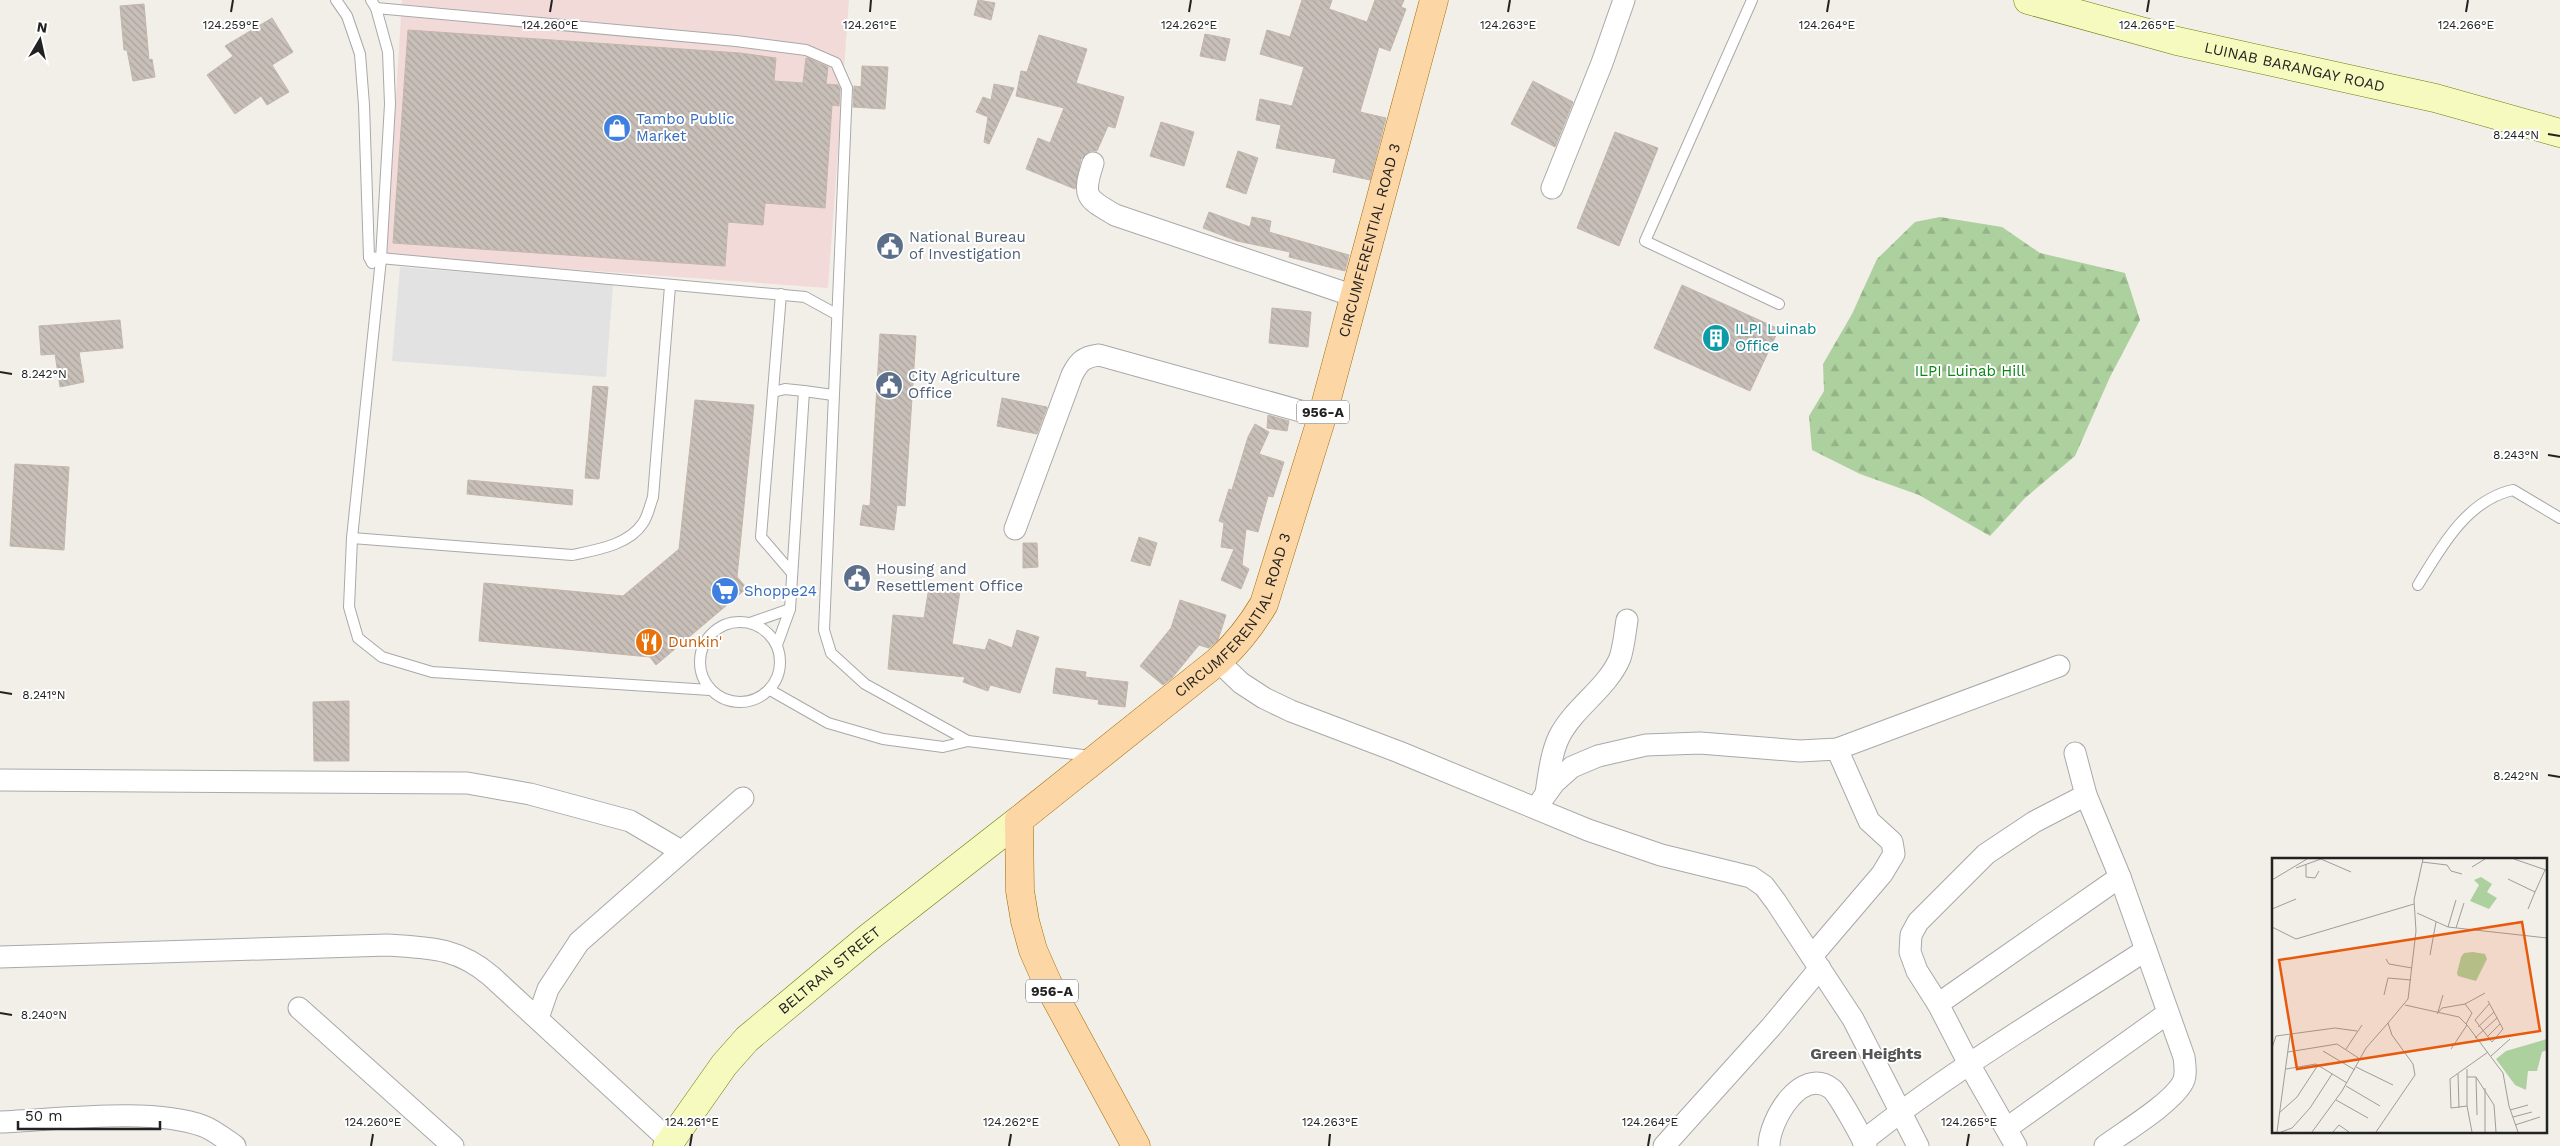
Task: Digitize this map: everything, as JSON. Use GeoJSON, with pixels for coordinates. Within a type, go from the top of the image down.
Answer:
{"type":"FeatureCollection","features":[{"type":"Feature","properties":{"kind":"main road","name":"CIRCUMFERENTIAL ROAD 3"},"geometry":{"type":"LineString","coordinates":[[1019,820],[1100,757],[1234,647],[1264,604],[1322,417],[1434,0]]}},
{"type":"Feature","properties":{"kind":"main road","name":"956-A"},"geometry":{"type":"LineString","coordinates":[[1019,820],[1020,891],[1025,921],[1033,950],[1048,984],[1136,1146]]}},
{"type":"Feature","properties":{"kind":"street"},"geometry":{"type":"LineString","coordinates":[[1552,188],[1624,0]]}},
{"type":"Feature","properties":{"kind":"street","name":"LUINAB BARANGAY ROAD"},"geometry":{"type":"LineString","coordinates":[[2028,0],[2177,41],[2435,98],[2560,133]]}},
{"type":"Feature","properties":{"kind":"street"},"geometry":{"type":"LineString","coordinates":[[1093,163],[1086,186],[1088,195],[1116,215],[1354,296]]}},
{"type":"Feature","properties":{"kind":"street"},"geometry":{"type":"LineString","coordinates":[[1015,529],[1072,375],[1077,363],[1086,356],[1100,355],[1322,417]]}},
{"type":"Feature","properties":{"kind":"street"},"geometry":{"type":"LineString","coordinates":[[1541,800],[1558,738],[1614,670],[1620,657],[1627,620]]}},
{"type":"Feature","properties":{"kind":"street"},"geometry":{"type":"LineString","coordinates":[[1218,661],[1240,683],[1264,698],[1291,711],[1541,800],[1588,830],[1661,855],[1732,871],[1751,878],[1764,886],[1853,1019],[1918,1146]]}},
{"type":"Feature","properties":{"kind":"street"},"geometry":{"type":"LineString","coordinates":[[1541,800],[1563,774],[1583,762],[1598,756],[1646,745],[1700,743],[1800,751],[1837,749],[2059,666]]}},
{"type":"Feature","properties":{"kind":"street"},"geometry":{"type":"LineString","coordinates":[[1664,1146],[1771,1027],[1816,962],[1882,874],[1894,854],[1892,842],[1869,822],[1837,749]]}},
{"type":"Feature","properties":{"kind":"street"},"geometry":{"type":"LineString","coordinates":[[2075,753],[2086,795],[2120,878],[2146,950],[2184,1057],[2186,1072],[2183,1083],[2173,1096],[2105,1146]]}},
{"type":"Feature","properties":{"kind":"street"},"geometry":{"type":"LineString","coordinates":[[0,780],[467,783],[530,794],[630,821],[680,851]]}},
{"type":"Feature","properties":{"kind":"street"},"geometry":{"type":"LineString","coordinates":[[2086,795],[2034,822],[1986,854],[1918,922],[1911,935],[1910,952],[1917,971],[1938,1004],[1969,1064],[2011,1137],[2168,1013]]}},
{"type":"Feature","properties":{"kind":"street"},"geometry":{"type":"LineString","coordinates":[[538,1018],[548,989],[579,942],[680,851],[743,798]]}},
{"type":"Feature","properties":{"kind":"street","name":"BELTRAN STREET"},"geometry":{"type":"LineString","coordinates":[[668,1144],[724,1065],[747,1039],[868,938],[1019,820]]}},
{"type":"Feature","properties":{"kind":"street"},"geometry":{"type":"LineString","coordinates":[[1938,1004],[2120,878]]}},
{"type":"Feature","properties":{"kind":"street"},"geometry":{"type":"LineString","coordinates":[[0,957],[387,945],[427,948],[452,953],[474,962],[538,1018],[668,1144]]}},
{"type":"Feature","properties":{"kind":"street"},"geometry":{"type":"LineString","coordinates":[[1769,1146],[1775,1125],[1788,1100],[1799,1088],[1810,1084],[1823,1085],[1833,1090],[1865,1143],[1899,1112],[1969,1064],[2146,950]]}},
{"type":"Feature","properties":{"kind":"street"},"geometry":{"type":"LineString","coordinates":[[299,1008],[453,1146]]}},
{"type":"Feature","properties":{"kind":"street"},"geometry":{"type":"LineString","coordinates":[[0,1122],[118,1116],[168,1118],[203,1126],[226,1143]]}},
{"type":"Feature","properties":{"kind":"lane"},"geometry":{"type":"LineString","coordinates":[[336,0],[347,16],[360,54],[364,105],[369,257],[379,277]]}},
{"type":"Feature","properties":{"kind":"lane"},"geometry":{"type":"LineString","coordinates":[[1752,0],[1645,241],[1779,304]]}},
{"type":"Feature","properties":{"kind":"lane"},"geometry":{"type":"LineString","coordinates":[[710,690],[432,672],[382,657],[358,638],[349,607],[352,538],[381,259],[390,104],[388,52],[374,4],[736,41],[806,50],[836,63],[847,88],[824,630],[831,653],[865,684],[968,741]]}},
{"type":"Feature","properties":{"kind":"lane"},"geometry":{"type":"LineString","coordinates":[[369,257],[670,286],[781,294],[805,297],[836,314]]}},
{"type":"Feature","properties":{"kind":"lane"},"geometry":{"type":"LineString","coordinates":[[352,538],[572,555],[598,550],[624,540],[643,523],[653,497],[670,286]]}},
{"type":"Feature","properties":{"kind":"lane"},"geometry":{"type":"LineString","coordinates":[[781,294],[761,537],[792,573]]}},
{"type":"Feature","properties":{"kind":"lane"},"geometry":{"type":"LineString","coordinates":[[773,392],[785,389],[833,395]]}},
{"type":"Feature","properties":{"kind":"lane"},"geometry":{"type":"LineString","coordinates":[[777,645],[790,609],[804,391]]}},
{"type":"Feature","properties":{"kind":"lane"},"geometry":{"type":"LineString","coordinates":[[2418,585],[2451,532],[2496,494],[2513,490],[2560,518]]}},
{"type":"Feature","properties":{"kind":"lane"},"geometry":{"type":"LineString","coordinates":[[750,623],[790,609]]}},
{"type":"Feature","properties":{"kind":"lane"},"geometry":{"type":"LineString","coordinates":[[750,623],[766,631],[777,645],[781,660],[780,668],[770,690],[760,698],[747,702],[734,702],[721,698],[710,690],[702,680],[699,667],[700,654],[704,642],[724,624],[750,623]]}},
{"type":"Feature","properties":{"kind":"lane"},"geometry":{"type":"LineString","coordinates":[[770,690],[828,723],[883,739],[943,747],[968,741],[1100,757]]}},
{"type":"Feature","properties":{"kind":"shaded area","name":"Tambo Public Market"},"geometry":{"type":"Polygon","coordinates":[[[402,0],[849,0],[828,288],[386,256],[402,0]]]}},
{"type":"Feature","properties":{"kind":"shaded area"},"geometry":{"type":"Polygon","coordinates":[[[400,267],[613,284],[606,377],[392,361],[400,267]]]}},
{"type":"Feature","properties":{"kind":"green space","name":"ILPI Luinab Hill"},"geometry":{"type":"Polygon","coordinates":[[[1940,217],[2002,227],[2040,253],[2125,273],[2140,320],[2110,377],[2075,456],[2025,498],[1990,536],[1919,495],[1860,474],[1812,450],[1809,416],[1824,391],[1823,364],[1852,314],[1877,259],[1915,222],[1940,217]]]}},
{"type":"Feature","properties":{"kind":"building"},"geometry":{"type":"Polygon","coordinates":[[[978,0],[995,3],[991,20],[974,15],[978,0]]]}},
{"type":"Feature","properties":{"kind":"building"},"geometry":{"type":"Polygon","coordinates":[[[1302,0],[1332,0],[1329,9],[1367,22],[1375,0],[1404,0],[1401,7],[1406,9],[1390,51],[1379,47],[1360,112],[1386,118],[1370,180],[1333,172],[1336,159],[1276,148],[1281,125],[1256,120],[1260,99],[1292,106],[1304,67],[1260,54],[1267,30],[1290,37],[1302,0]]]}},
{"type":"Feature","properties":{"kind":"building"},"geometry":{"type":"Polygon","coordinates":[[[144,4],[149,60],[152,59],[155,77],[133,81],[127,50],[124,50],[120,6],[144,4]]]}},
{"type":"Feature","properties":{"kind":"building"},"geometry":{"type":"Polygon","coordinates":[[[272,18],[293,52],[272,65],[289,92],[267,105],[261,96],[235,114],[207,75],[233,56],[225,46],[272,18]]]}},
{"type":"Feature","properties":{"kind":"building","name":"Tambo Public Market"},"geometry":{"type":"Polygon","coordinates":[[[408,30],[740,53],[776,58],[774,81],[803,83],[806,58],[808,58],[828,67],[826,84],[838,85],[840,89],[839,106],[832,105],[825,208],[765,203],[763,225],[728,222],[725,266],[393,243],[408,30]]]}},
{"type":"Feature","properties":{"kind":"building"},"geometry":{"type":"Polygon","coordinates":[[[1205,34],[1230,39],[1225,61],[1200,56],[1205,34]]]}},
{"type":"Feature","properties":{"kind":"building"},"geometry":{"type":"Polygon","coordinates":[[[1039,35],[1087,49],[1076,83],[1124,97],[1115,128],[1108,126],[1097,151],[1090,151],[1081,159],[1075,189],[1026,169],[1038,138],[1050,143],[1064,108],[1016,96],[1021,71],[1027,72],[1039,35]]]}},
{"type":"Feature","properties":{"kind":"building"},"geometry":{"type":"Polygon","coordinates":[[[862,66],[888,67],[885,109],[853,107],[854,86],[861,87],[862,66]]]}},
{"type":"Feature","properties":{"kind":"building"},"geometry":{"type":"Polygon","coordinates":[[[1533,81],[1573,102],[1555,147],[1511,124],[1533,81]]]}},
{"type":"Feature","properties":{"kind":"building"},"geometry":{"type":"Polygon","coordinates":[[[994,84],[1014,88],[989,144],[984,142],[988,117],[976,112],[983,97],[991,100],[994,84]]]}},
{"type":"Feature","properties":{"kind":"building"},"geometry":{"type":"Polygon","coordinates":[[[1161,122],[1194,132],[1184,166],[1150,156],[1161,122]]]}},
{"type":"Feature","properties":{"kind":"building"},"geometry":{"type":"Polygon","coordinates":[[[1615,132],[1658,148],[1619,246],[1577,228],[1615,132]]]}},
{"type":"Feature","properties":{"kind":"building"},"geometry":{"type":"Polygon","coordinates":[[[1238,151],[1258,158],[1246,194],[1226,187],[1238,151]]]}},
{"type":"Feature","properties":{"kind":"building"},"geometry":{"type":"Polygon","coordinates":[[[1209,212],[1250,227],[1252,217],[1271,221],[1269,232],[1349,255],[1345,271],[1289,257],[1290,252],[1237,241],[1203,228],[1209,212]]]}},
{"type":"Feature","properties":{"kind":"building","name":"ILPI Luinab Office"},"geometry":{"type":"Polygon","coordinates":[[[1682,285],[1779,329],[1750,391],[1654,348],[1682,285]]]}},
{"type":"Feature","properties":{"kind":"building"},"geometry":{"type":"Polygon","coordinates":[[[1272,308],[1311,312],[1308,347],[1269,343],[1272,308]]]}},
{"type":"Feature","properties":{"kind":"building"},"geometry":{"type":"Polygon","coordinates":[[[120,320],[123,348],[79,352],[84,382],[60,387],[55,354],[41,355],[39,326],[120,320]]]}},
{"type":"Feature","properties":{"kind":"building"},"geometry":{"type":"Polygon","coordinates":[[[880,334],[916,336],[905,506],[897,505],[894,530],[860,525],[863,505],[870,506],[880,334]]]}},
{"type":"Feature","properties":{"kind":"building"},"geometry":{"type":"Polygon","coordinates":[[[593,386],[608,387],[599,479],[585,478],[593,386]]]}},
{"type":"Feature","properties":{"kind":"building"},"geometry":{"type":"Polygon","coordinates":[[[1002,398],[1047,407],[1037,434],[997,426],[1002,398]]]}},
{"type":"Feature","properties":{"kind":"building"},"geometry":{"type":"Polygon","coordinates":[[[695,400],[754,405],[737,577],[747,588],[656,665],[650,657],[479,641],[484,583],[623,596],[679,549],[695,400]]]}},
{"type":"Feature","properties":{"kind":"building"},"geometry":{"type":"Polygon","coordinates":[[[1268,415],[1289,421],[1287,431],[1267,428],[1268,415]]]}},
{"type":"Feature","properties":{"kind":"building"},"geometry":{"type":"Polygon","coordinates":[[[1255,424],[1269,432],[1259,454],[1284,462],[1273,497],[1268,496],[1258,532],[1246,529],[1242,565],[1249,569],[1241,589],[1221,580],[1234,549],[1221,547],[1224,523],[1219,521],[1229,489],[1232,490],[1248,437],[1255,424]]]}},
{"type":"Feature","properties":{"kind":"building"},"geometry":{"type":"Polygon","coordinates":[[[15,464],[69,467],[64,550],[10,546],[15,464]]]}},
{"type":"Feature","properties":{"kind":"building"},"geometry":{"type":"Polygon","coordinates":[[[468,480],[573,490],[572,505],[467,494],[468,480]]]}},
{"type":"Feature","properties":{"kind":"building"},"geometry":{"type":"Polygon","coordinates":[[[1139,537],[1157,543],[1150,566],[1131,561],[1139,537]]]}},
{"type":"Feature","properties":{"kind":"building"},"geometry":{"type":"Polygon","coordinates":[[[1023,543],[1037,543],[1038,567],[1023,568],[1023,543]]]}},
{"type":"Feature","properties":{"kind":"building"},"geometry":{"type":"Polygon","coordinates":[[[929,587],[960,591],[952,644],[985,650],[989,639],[1012,648],[1017,630],[1039,637],[1020,693],[990,685],[988,691],[963,682],[965,677],[888,669],[893,615],[924,618],[929,587]]]}},
{"type":"Feature","properties":{"kind":"building"},"geometry":{"type":"Polygon","coordinates":[[[1180,600],[1226,615],[1218,640],[1209,648],[1199,645],[1172,678],[1163,685],[1140,666],[1171,628],[1180,600]]]}},
{"type":"Feature","properties":{"kind":"building"},"geometry":{"type":"Polygon","coordinates":[[[1056,668],[1086,672],[1085,677],[1128,682],[1125,707],[1098,704],[1099,700],[1053,693],[1056,668]]]}},
{"type":"Feature","properties":{"kind":"building"},"geometry":{"type":"Polygon","coordinates":[[[349,701],[349,761],[314,761],[313,702],[349,701]]]}},
{"type":"Feature","properties":{"kind":"place","name":"Tambo Public Market"},"geometry":{"type":"Point","coordinates":[617,128]}},
{"type":"Feature","properties":{"kind":"place","name":"National Bureau of Investigation"},"geometry":{"type":"Point","coordinates":[890,246]}},
{"type":"Feature","properties":{"kind":"place","name":"ILPI Luinab Office"},"geometry":{"type":"Point","coordinates":[1716,338]}},
{"type":"Feature","properties":{"kind":"place","name":"City Agriculture Office"},"geometry":{"type":"Point","coordinates":[889,385]}},
{"type":"Feature","properties":{"kind":"place","name":"Housing and Resettlement Office"},"geometry":{"type":"Point","coordinates":[857,578]}},
{"type":"Feature","properties":{"kind":"place","name":"Shoppe24"},"geometry":{"type":"Point","coordinates":[725,591]}},
{"type":"Feature","properties":{"kind":"place","name":"Dunkin'"},"geometry":{"type":"Point","coordinates":[649,642]}},
{"type":"Feature","properties":{"kind":"district","name":"Green Heights"},"geometry":{"type":"Point","coordinates":[1866,1053]}}]}
